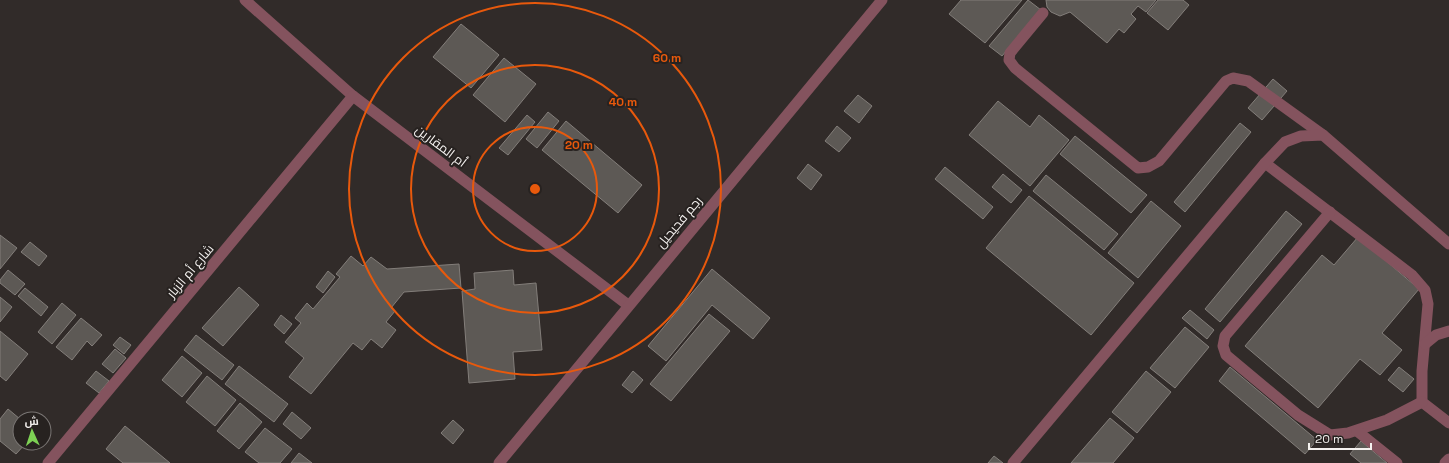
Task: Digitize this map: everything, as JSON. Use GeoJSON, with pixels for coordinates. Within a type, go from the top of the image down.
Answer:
{"type":"FeatureCollection","features":[{"type":"Feature","properties":{"kind":"street","name":"أم المقارين"},"geometry":{"type":"LineString","coordinates":[[245,0],[353,96],[628,305]]}},
{"type":"Feature","properties":{"kind":"street","name":"رجم فحيحيل"},"geometry":{"type":"LineString","coordinates":[[499,463],[628,305],[882,0]]}},
{"type":"Feature","properties":{"kind":"street"},"geometry":{"type":"LineString","coordinates":[[1043,13],[1010,53],[1009,60],[1015,68],[1138,168],[1148,167],[1159,161],[1226,81],[1233,78],[1248,81],[1323,135],[1449,244]]}},
{"type":"Feature","properties":{"kind":"street","name":"شارع أم الزبار"},"geometry":{"type":"LineString","coordinates":[[48,463],[353,96]]}},
{"type":"Feature","properties":{"kind":"street"},"geometry":{"type":"LineString","coordinates":[[1013,463],[1265,163],[1285,142],[1301,136],[1323,135]]}},
{"type":"Feature","properties":{"kind":"street"},"geometry":{"type":"LineString","coordinates":[[1265,163],[1412,276],[1425,290],[1428,304],[1422,371],[1422,402]]}},
{"type":"Feature","properties":{"kind":"street"},"geometry":{"type":"LineString","coordinates":[[1330,212],[1225,336],[1223,346],[1226,355],[1298,415],[1330,435],[1348,434],[1357,431],[1387,420],[1422,402]]}},
{"type":"Feature","properties":{"kind":"street"},"geometry":{"type":"LineString","coordinates":[[1424,344],[1436,335],[1449,331]]}},
{"type":"Feature","properties":{"kind":"street"},"geometry":{"type":"LineString","coordinates":[[1422,402],[1449,423]]}},
{"type":"Feature","properties":{"kind":"street"},"geometry":{"type":"LineString","coordinates":[[1357,431],[1398,463]]}},
{"type":"Feature","properties":{"kind":"street"},"geometry":{"type":"LineString","coordinates":[[1445,463],[1449,459]]}},
{"type":"Feature","properties":{"kind":"building"},"geometry":{"type":"Polygon","coordinates":[[[961,0],[1022,0],[985,43],[949,14],[961,0]]]}},
{"type":"Feature","properties":{"kind":"building"},"geometry":{"type":"Polygon","coordinates":[[[1028,0],[1041,10],[1002,56],[989,46],[1028,0]]]}},
{"type":"Feature","properties":{"kind":"building"},"geometry":{"type":"Polygon","coordinates":[[[1046,0],[1156,0],[1146,12],[1138,6],[1131,14],[1136,19],[1124,33],[1119,29],[1107,43],[1070,12],[1060,16],[1051,12],[1047,7],[1046,0]]]}},
{"type":"Feature","properties":{"kind":"building"},"geometry":{"type":"Polygon","coordinates":[[[1158,0],[1183,0],[1189,5],[1168,30],[1147,13],[1158,0]]]}},
{"type":"Feature","properties":{"kind":"building"},"geometry":{"type":"Polygon","coordinates":[[[461,24],[499,55],[471,88],[433,57],[461,24]]]}},
{"type":"Feature","properties":{"kind":"building"},"geometry":{"type":"Polygon","coordinates":[[[504,58],[536,84],[505,122],[473,95],[504,58]]]}},
{"type":"Feature","properties":{"kind":"building"},"geometry":{"type":"Polygon","coordinates":[[[1273,79],[1287,91],[1262,120],[1248,108],[1273,79]]]}},
{"type":"Feature","properties":{"kind":"building"},"geometry":{"type":"Polygon","coordinates":[[[858,95],[872,106],[859,123],[844,111],[858,95]]]}},
{"type":"Feature","properties":{"kind":"building"},"geometry":{"type":"Polygon","coordinates":[[[998,101],[1030,127],[1039,115],[1069,140],[1030,186],[969,135],[998,101]]]}},
{"type":"Feature","properties":{"kind":"building"},"geometry":{"type":"Polygon","coordinates":[[[548,112],[559,121],[537,148],[526,139],[548,112]]]}},
{"type":"Feature","properties":{"kind":"building"},"geometry":{"type":"Polygon","coordinates":[[[527,115],[535,122],[508,155],[499,148],[527,115]]]}},
{"type":"Feature","properties":{"kind":"building"},"geometry":{"type":"Polygon","coordinates":[[[566,121],[642,185],[618,213],[542,150],[566,121]]]}},
{"type":"Feature","properties":{"kind":"building"},"geometry":{"type":"Polygon","coordinates":[[[1240,123],[1251,132],[1185,212],[1174,202],[1240,123]]]}},
{"type":"Feature","properties":{"kind":"building"},"geometry":{"type":"Polygon","coordinates":[[[837,126],[851,138],[839,152],[825,141],[837,126]]]}},
{"type":"Feature","properties":{"kind":"building"},"geometry":{"type":"Polygon","coordinates":[[[1075,136],[1147,195],[1131,213],[1060,154],[1075,136]]]}},
{"type":"Feature","properties":{"kind":"building"},"geometry":{"type":"Polygon","coordinates":[[[808,164],[822,175],[811,190],[797,178],[808,164]]]}},
{"type":"Feature","properties":{"kind":"building"},"geometry":{"type":"Polygon","coordinates":[[[945,167],[993,207],[983,219],[935,179],[945,167]]]}},
{"type":"Feature","properties":{"kind":"building"},"geometry":{"type":"Polygon","coordinates":[[[1003,174],[1022,190],[1011,203],[992,187],[1003,174]]]}},
{"type":"Feature","properties":{"kind":"building"},"geometry":{"type":"Polygon","coordinates":[[[1046,175],[1118,234],[1104,250],[1033,191],[1046,175]]]}},
{"type":"Feature","properties":{"kind":"building"},"geometry":{"type":"Polygon","coordinates":[[[1029,196],[1134,283],[1091,335],[986,248],[1029,196]]]}},
{"type":"Feature","properties":{"kind":"building"},"geometry":{"type":"Polygon","coordinates":[[[1151,201],[1181,226],[1138,278],[1108,253],[1151,201]]]}},
{"type":"Feature","properties":{"kind":"building"},"geometry":{"type":"Polygon","coordinates":[[[1286,211],[1302,224],[1220,322],[1205,309],[1286,211]]]}},
{"type":"Feature","properties":{"kind":"building"},"geometry":{"type":"Polygon","coordinates":[[[0,235],[17,248],[0,269],[0,235]]]}},
{"type":"Feature","properties":{"kind":"building"},"geometry":{"type":"Polygon","coordinates":[[[1358,237],[1419,289],[1382,333],[1402,350],[1380,375],[1360,359],[1318,408],[1245,346],[1322,255],[1334,265],[1358,237]]]}},
{"type":"Feature","properties":{"kind":"building"},"geometry":{"type":"Polygon","coordinates":[[[30,242],[47,256],[39,266],[21,252],[30,242]]]}},
{"type":"Feature","properties":{"kind":"building"},"geometry":{"type":"Polygon","coordinates":[[[351,256],[363,266],[371,257],[387,269],[459,264],[461,288],[404,292],[391,308],[395,311],[386,322],[396,330],[382,348],[371,339],[362,350],[353,343],[311,394],[289,377],[304,358],[285,342],[301,323],[295,318],[307,303],[313,309],[340,277],[336,274],[351,256]]]}},
{"type":"Feature","properties":{"kind":"building"},"geometry":{"type":"Polygon","coordinates":[[[712,269],[770,318],[753,339],[712,305],[666,361],[648,346],[712,269]]]}},
{"type":"Feature","properties":{"kind":"building"},"geometry":{"type":"Polygon","coordinates":[[[8,270],[25,284],[15,295],[0,283],[0,280],[8,270]]]}},
{"type":"Feature","properties":{"kind":"building"},"geometry":{"type":"Polygon","coordinates":[[[513,270],[514,285],[536,283],[542,350],[513,352],[515,379],[469,383],[462,291],[475,289],[474,273],[513,270]]]}},
{"type":"Feature","properties":{"kind":"building"},"geometry":{"type":"Polygon","coordinates":[[[328,271],[335,277],[323,293],[316,287],[328,271]]]}},
{"type":"Feature","properties":{"kind":"building"},"geometry":{"type":"Polygon","coordinates":[[[239,287],[259,305],[223,346],[202,328],[239,287]]]}},
{"type":"Feature","properties":{"kind":"building"},"geometry":{"type":"Polygon","coordinates":[[[25,288],[48,307],[41,316],[18,296],[25,288]]]}},
{"type":"Feature","properties":{"kind":"building"},"geometry":{"type":"Polygon","coordinates":[[[0,297],[12,307],[0,322],[0,297]]]}},
{"type":"Feature","properties":{"kind":"building"},"geometry":{"type":"Polygon","coordinates":[[[62,303],[76,315],[52,344],[38,332],[62,303]]]}},
{"type":"Feature","properties":{"kind":"building"},"geometry":{"type":"Polygon","coordinates":[[[1190,310],[1214,330],[1207,339],[1182,318],[1190,310]]]}},
{"type":"Feature","properties":{"kind":"building"},"geometry":{"type":"Polygon","coordinates":[[[709,314],[730,331],[671,401],[650,384],[709,314]]]}},
{"type":"Feature","properties":{"kind":"building"},"geometry":{"type":"Polygon","coordinates":[[[281,315],[292,324],[284,334],[274,325],[281,315]]]}},
{"type":"Feature","properties":{"kind":"building"},"geometry":{"type":"Polygon","coordinates":[[[81,318],[102,335],[92,346],[87,341],[72,360],[56,347],[81,318]]]}},
{"type":"Feature","properties":{"kind":"building"},"geometry":{"type":"Polygon","coordinates":[[[1185,327],[1209,347],[1175,388],[1150,368],[1185,327]]]}},
{"type":"Feature","properties":{"kind":"building"},"geometry":{"type":"Polygon","coordinates":[[[0,331],[28,354],[6,381],[0,376],[0,331]]]}},
{"type":"Feature","properties":{"kind":"building"},"geometry":{"type":"Polygon","coordinates":[[[196,335],[234,365],[222,380],[184,350],[196,335]]]}},
{"type":"Feature","properties":{"kind":"building"},"geometry":{"type":"Polygon","coordinates":[[[120,337],[131,345],[124,354],[113,345],[120,337]]]}},
{"type":"Feature","properties":{"kind":"building"},"geometry":{"type":"Polygon","coordinates":[[[115,349],[126,358],[113,373],[102,364],[115,349]]]}},
{"type":"Feature","properties":{"kind":"building"},"geometry":{"type":"Polygon","coordinates":[[[182,356],[202,373],[182,397],[162,380],[182,356]]]}},
{"type":"Feature","properties":{"kind":"building"},"geometry":{"type":"Polygon","coordinates":[[[239,366],[288,404],[274,422],[225,384],[239,366]]]}},
{"type":"Feature","properties":{"kind":"building"},"geometry":{"type":"Polygon","coordinates":[[[1230,367],[1317,440],[1305,454],[1219,381],[1230,367]]]}},
{"type":"Feature","properties":{"kind":"building"},"geometry":{"type":"Polygon","coordinates":[[[1399,367],[1414,379],[1403,392],[1388,380],[1399,367]]]}},
{"type":"Feature","properties":{"kind":"building"},"geometry":{"type":"Polygon","coordinates":[[[96,371],[109,381],[99,393],[86,383],[96,371]]]}},
{"type":"Feature","properties":{"kind":"building"},"geometry":{"type":"Polygon","coordinates":[[[633,371],[643,380],[632,393],[622,385],[633,371]]]}},
{"type":"Feature","properties":{"kind":"building"},"geometry":{"type":"Polygon","coordinates":[[[1146,371],[1171,392],[1137,433],[1112,412],[1146,371]]]}},
{"type":"Feature","properties":{"kind":"building"},"geometry":{"type":"Polygon","coordinates":[[[207,376],[236,400],[215,426],[186,402],[207,376]]]}},
{"type":"Feature","properties":{"kind":"building"},"geometry":{"type":"Polygon","coordinates":[[[240,403],[262,422],[239,449],[217,431],[240,403]]]}},
{"type":"Feature","properties":{"kind":"building"},"geometry":{"type":"Polygon","coordinates":[[[8,409],[12,412],[12,451],[0,441],[0,419],[8,409]]]}},
{"type":"Feature","properties":{"kind":"building"},"geometry":{"type":"Polygon","coordinates":[[[292,412],[311,428],[301,439],[283,424],[292,412]]]}},
{"type":"Feature","properties":{"kind":"building"},"geometry":{"type":"Polygon","coordinates":[[[1110,418],[1134,438],[1113,463],[1071,463],[1110,418]]]}},
{"type":"Feature","properties":{"kind":"building"},"geometry":{"type":"Polygon","coordinates":[[[453,420],[464,430],[453,444],[441,433],[453,420]]]}},
{"type":"Feature","properties":{"kind":"building"},"geometry":{"type":"Polygon","coordinates":[[[125,426],[170,463],[123,463],[106,449],[125,426]]]}},
{"type":"Feature","properties":{"kind":"building"},"geometry":{"type":"Polygon","coordinates":[[[265,428],[292,449],[280,463],[259,463],[245,452],[265,428]]]}},
{"type":"Feature","properties":{"kind":"building"},"geometry":{"type":"Polygon","coordinates":[[[1361,441],[1387,463],[1361,463],[1350,454],[1361,441]]]}},
{"type":"Feature","properties":{"kind":"building"},"geometry":{"type":"Polygon","coordinates":[[[299,453],[312,463],[291,463],[299,453]]]}},
{"type":"Feature","properties":{"kind":"building"},"geometry":{"type":"Polygon","coordinates":[[[994,456],[1003,463],[988,463],[994,456]]]}}]}
